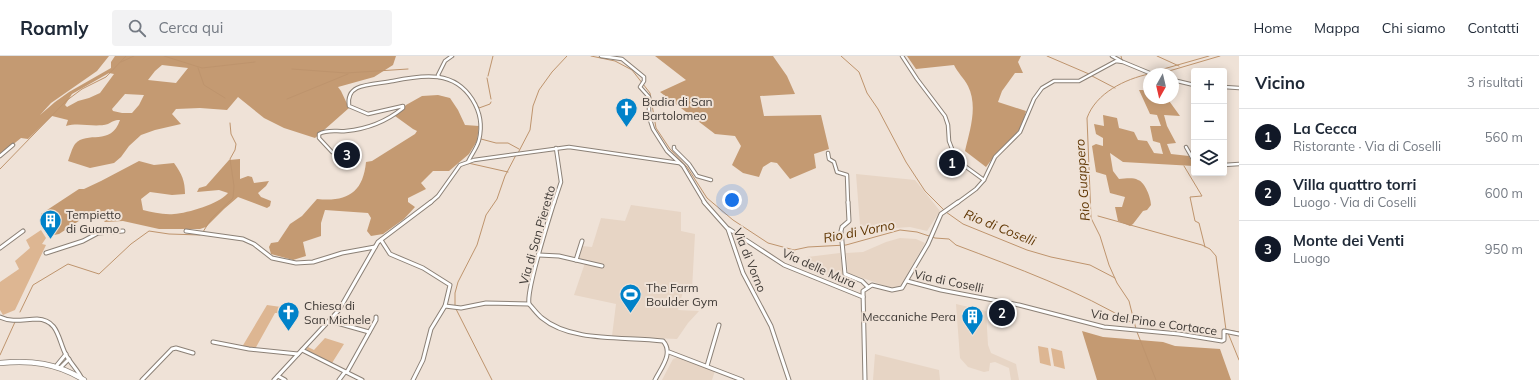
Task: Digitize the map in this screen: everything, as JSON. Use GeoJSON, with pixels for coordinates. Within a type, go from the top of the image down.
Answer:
{"type":"FeatureCollection","features":[{"type":"Feature","properties":{"kind":"main road"},"geometry":{"type":"LineString","coordinates":[[0,364],[32,362],[59,366],[83,379]]}},
{"type":"Feature","properties":{"kind":"street"},"geometry":{"type":"LineString","coordinates":[[439,77],[438,75],[446,61],[452,56]]}},
{"type":"Feature","properties":{"kind":"street","name":"Via di Vorno"},"geometry":{"type":"LineString","coordinates":[[601,56],[626,61],[641,72],[644,77],[644,81],[640,86],[649,97],[649,117],[653,129],[667,151],[683,166],[705,203],[728,229],[743,273],[771,326],[789,380]]}},
{"type":"Feature","properties":{"kind":"street"},"geometry":{"type":"LineString","coordinates":[[902,56],[917,79],[945,116],[948,122],[949,137],[953,154],[970,170],[984,180],[995,157],[1020,132],[1034,99],[1042,88],[1054,81],[1079,81],[1116,61],[1122,61]]}},
{"type":"Feature","properties":{"kind":"street"},"geometry":{"type":"LineString","coordinates":[[1112,56],[1143,70]]}},
{"type":"Feature","properties":{"kind":"street"},"geometry":{"type":"LineString","coordinates":[[342,155],[332,152],[320,138],[319,134],[330,130],[347,131],[369,126],[390,118],[403,108],[403,106],[366,114],[349,106],[348,100],[353,91],[357,88],[403,80],[439,77],[453,82],[466,91],[472,97],[478,109],[480,131],[479,141],[468,162]]}},
{"type":"Feature","properties":{"kind":"street"},"geometry":{"type":"LineString","coordinates":[[1179,81],[1191,84]]}},
{"type":"Feature","properties":{"kind":"street"},"geometry":{"type":"LineString","coordinates":[[1227,87],[1239,88]]}},
{"type":"Feature","properties":{"kind":"street"},"geometry":{"type":"LineString","coordinates":[[0,156],[13,145]]}},
{"type":"Feature","properties":{"kind":"street"},"geometry":{"type":"LineString","coordinates":[[274,380],[330,321],[344,304],[375,247],[381,240],[438,196],[460,165],[468,162],[514,154],[568,147],[671,163],[680,163]]}},
{"type":"Feature","properties":{"kind":"street"},"geometry":{"type":"LineString","coordinates":[[674,147],[674,149],[689,164],[697,176],[711,180]]}},
{"type":"Feature","properties":{"kind":"street"},"geometry":{"type":"LineString","coordinates":[[1186,147],[1191,156]]}},
{"type":"Feature","properties":{"kind":"street","name":"Via di San Pieretto"},"geometry":{"type":"LineString","coordinates":[[556,148],[561,182],[539,255],[528,299],[529,304],[541,318],[568,332],[596,336],[656,340],[666,343],[669,352]]}},
{"type":"Feature","properties":{"kind":"street"},"geometry":{"type":"LineString","coordinates":[[828,153],[829,159],[834,162],[837,172],[847,175],[849,221],[842,229],[845,274],[862,281],[868,287],[863,291],[862,297],[865,380]]}},
{"type":"Feature","properties":{"kind":"street"},"geometry":{"type":"LineString","coordinates":[[683,166],[689,164]]}},
{"type":"Feature","properties":{"kind":"street"},"geometry":{"type":"LineString","coordinates":[[1227,165],[1239,164]]}},
{"type":"Feature","properties":{"kind":"street","name":"Via di Coselli"},"geometry":{"type":"LineString","coordinates":[[868,287],[872,285],[895,290],[902,288],[930,239],[939,218],[945,211],[976,189],[984,180]]}},
{"type":"Feature","properties":{"kind":"street","name":"Via delle Mura"},"geometry":{"type":"LineString","coordinates":[[728,229],[784,265],[862,297]]}},
{"type":"Feature","properties":{"kind":"street"},"geometry":{"type":"LineString","coordinates":[[0,248],[23,231]]}},
{"type":"Feature","properties":{"kind":"street"},"geometry":{"type":"LineString","coordinates":[[186,231],[243,240],[254,244],[272,258],[296,263],[313,262],[342,253],[375,247]]}},
{"type":"Feature","properties":{"kind":"street"},"geometry":{"type":"LineString","coordinates":[[46,253],[83,241],[98,233],[123,232]]}},
{"type":"Feature","properties":{"kind":"street"},"geometry":{"type":"LineString","coordinates":[[381,240],[390,254],[423,268],[450,284],[445,306],[431,329],[423,360],[413,380]]}},
{"type":"Feature","properties":{"kind":"street"},"geometry":{"type":"LineString","coordinates":[[576,260],[582,241]]}},
{"type":"Feature","properties":{"kind":"street"},"geometry":{"type":"LineString","coordinates":[[539,255],[560,256],[602,266]]}},
{"type":"Feature","properties":{"kind":"street","name":"Via di Coselli"},"geometry":{"type":"LineString","coordinates":[[907,281],[941,290],[1035,309]]}},
{"type":"Feature","properties":{"kind":"street","name":"Via di San Pieretto"},"geometry":{"type":"LineString","coordinates":[[445,306],[462,308],[486,303],[529,304]]}},
{"type":"Feature","properties":{"kind":"street","name":"Via del Pino e Cortacce"},"geometry":{"type":"LineString","coordinates":[[1035,309],[1104,327],[1180,334],[1222,341],[1224,340],[1224,332],[1226,331],[1239,334]]}},
{"type":"Feature","properties":{"kind":"street"},"geometry":{"type":"LineString","coordinates":[[0,317],[6,319],[30,319],[50,322],[55,327],[66,354],[83,379]]}},
{"type":"Feature","properties":{"kind":"street"},"geometry":{"type":"LineString","coordinates":[[339,380],[346,372],[376,317]]}},
{"type":"Feature","properties":{"kind":"street"},"geometry":{"type":"LineString","coordinates":[[330,321],[369,332]]}},
{"type":"Feature","properties":{"kind":"street"},"geometry":{"type":"LineString","coordinates":[[707,366],[719,325]]}},
{"type":"Feature","properties":{"kind":"street"},"geometry":{"type":"LineString","coordinates":[[213,342],[298,354]]}},
{"type":"Feature","properties":{"kind":"street"},"geometry":{"type":"LineString","coordinates":[[142,380],[172,349],[176,348],[193,353]]}},
{"type":"Feature","properties":{"kind":"street"},"geometry":{"type":"LineString","coordinates":[[302,350],[362,380]]}},
{"type":"Feature","properties":{"kind":"street"},"geometry":{"type":"LineString","coordinates":[[655,380],[669,352],[742,380]]}},
{"type":"Feature","properties":{"kind":"street"},"geometry":{"type":"LineString","coordinates":[[59,366],[66,354]]}},
{"type":"Feature","properties":{"kind":"street"},"geometry":{"type":"LineString","coordinates":[[59,366],[69,359]]}},
{"type":"Feature","properties":{"kind":"street"},"geometry":{"type":"LineString","coordinates":[[278,376],[285,380]]}},
{"type":"Feature","properties":{"kind":"shaded area"},"geometry":{"type":"Polygon","coordinates":[[[0,56],[109,56],[97,71],[51,103],[40,115],[69,92],[111,68],[111,62],[115,56],[396,56],[393,65],[374,77],[338,87],[349,108],[315,138],[284,128],[264,118],[238,97],[227,110],[200,108],[176,109],[172,114],[181,124],[141,135],[114,163],[90,168],[68,161],[75,144],[80,140],[105,136],[111,133],[116,128],[120,120],[103,125],[66,126],[68,120],[52,116],[28,139],[21,138],[0,155],[0,56]],[[162,65],[148,80],[176,83],[188,68],[162,65]],[[109,73],[72,94],[65,105],[67,107],[78,101],[100,93],[114,74],[109,73]],[[125,94],[112,109],[113,111],[122,113],[132,113],[139,105],[144,95],[125,94]]]}},
{"type":"Feature","properties":{"kind":"shaded area"},"geometry":{"type":"Polygon","coordinates":[[[655,56],[773,56],[787,76],[795,94],[760,96],[764,116],[821,115],[829,149],[814,154],[816,168],[790,179],[777,163],[771,162],[763,167],[759,177],[743,173],[732,165],[741,146],[735,136],[715,134],[660,92],[686,80],[655,56]]]}},
{"type":"Feature","properties":{"kind":"shaded area"},"geometry":{"type":"Polygon","coordinates":[[[907,56],[1021,56],[1018,62],[1023,73],[1015,73],[1002,91],[998,102],[1026,111],[1022,126],[1014,137],[996,154],[986,167],[965,151],[973,110],[971,94],[965,80],[954,65],[916,69],[907,56]]]}},
{"type":"Feature","properties":{"kind":"shaded area"},"geometry":{"type":"Polygon","coordinates":[[[1139,90],[1143,90],[1143,99],[1139,90]]]}},
{"type":"Feature","properties":{"kind":"shaded area"},"geometry":{"type":"Polygon","coordinates":[[[438,95],[450,98],[465,125],[479,126],[477,141],[469,154],[449,171],[433,171],[421,183],[426,189],[408,198],[408,202],[415,207],[404,219],[383,234],[371,236],[367,231],[371,218],[368,213],[325,210],[321,223],[321,236],[303,242],[306,256],[293,260],[271,254],[269,247],[271,243],[278,242],[290,224],[302,216],[317,199],[337,199],[352,193],[361,181],[366,162],[372,161],[415,134],[417,131],[395,116],[406,105],[422,96],[438,95]]]}},
{"type":"Feature","properties":{"kind":"shaded area"},"geometry":{"type":"Polygon","coordinates":[[[1145,104],[1171,104],[1180,116],[1164,115],[1167,126],[1176,143],[1167,144],[1171,154],[1189,156],[1191,166],[1123,162],[1110,153],[1113,171],[1119,179],[1128,178],[1141,181],[1150,198],[1151,205],[1147,210],[1143,211],[1130,226],[1118,221],[1115,207],[1122,207],[1125,197],[1110,193],[1106,175],[1096,172],[1092,146],[1096,144],[1103,146],[1103,138],[1096,134],[1094,124],[1104,126],[1103,115],[1117,118],[1119,128],[1134,132],[1138,140],[1147,141],[1154,153],[1163,154],[1160,143],[1153,141],[1150,126],[1161,126],[1157,115],[1150,114],[1145,104]]]}},
{"type":"Feature","properties":{"kind":"shaded area"},"geometry":{"type":"Polygon","coordinates":[[[240,159],[240,179],[248,176],[252,177],[254,183],[269,181],[258,193],[261,197],[271,201],[270,206],[267,208],[238,197],[206,227],[200,229],[159,229],[123,221],[105,222],[98,215],[91,213],[59,234],[54,235],[43,229],[41,214],[79,189],[84,189],[139,161],[154,165],[174,163],[182,178],[185,189],[185,194],[172,195],[150,192],[141,199],[143,210],[170,214],[187,212],[203,207],[218,201],[228,193],[219,190],[197,192],[199,188],[206,186],[229,160],[240,159]]]}},
{"type":"Feature","properties":{"kind":"shaded area"},"geometry":{"type":"Polygon","coordinates":[[[856,174],[915,180],[940,211],[927,231],[910,227],[881,229],[860,225],[856,174]]]}},
{"type":"Feature","properties":{"kind":"shaded area"},"geometry":{"type":"Polygon","coordinates":[[[631,205],[681,212],[681,231],[695,234],[692,290],[684,288],[678,310],[699,311],[688,323],[677,339],[612,336],[616,304],[574,295],[585,263],[577,261],[582,246],[592,247],[601,218],[625,221],[631,205]]]}},
{"type":"Feature","properties":{"kind":"shaded area"},"geometry":{"type":"Polygon","coordinates":[[[41,230],[46,238],[42,244],[46,245],[15,310],[3,315],[0,310],[0,282],[19,269],[15,261],[30,248],[26,240],[41,230]]]}},
{"type":"Feature","properties":{"kind":"shaded area"},"geometry":{"type":"Polygon","coordinates":[[[900,238],[916,239],[925,243],[901,285],[897,287],[889,287],[848,273],[846,253],[863,252],[886,242],[900,238]]]}},
{"type":"Feature","properties":{"kind":"shaded area"},"geometry":{"type":"Polygon","coordinates":[[[840,253],[845,285],[829,278],[825,273],[819,274],[808,269],[807,257],[840,253]]]}},
{"type":"Feature","properties":{"kind":"shaded area"},"geometry":{"type":"Polygon","coordinates":[[[956,304],[986,311],[988,345],[991,353],[1016,364],[1019,380],[1011,380],[1009,368],[995,362],[990,363],[989,371],[984,372],[968,367],[960,358],[956,304]]]}},
{"type":"Feature","properties":{"kind":"shaded area"},"geometry":{"type":"Polygon","coordinates":[[[267,305],[281,307],[277,313],[275,313],[255,349],[242,347],[267,305]]]}},
{"type":"Feature","properties":{"kind":"shaded area"},"geometry":{"type":"Polygon","coordinates":[[[1082,331],[1103,337],[1163,342],[1175,346],[1220,349],[1231,380],[1097,380],[1082,331]]]}},
{"type":"Feature","properties":{"kind":"shaded area"},"geometry":{"type":"Polygon","coordinates":[[[325,338],[344,344],[332,363],[306,350],[308,347],[314,350],[325,338]]]}},
{"type":"Feature","properties":{"kind":"shaded area"},"geometry":{"type":"Polygon","coordinates":[[[1038,346],[1048,348],[1051,366],[1040,363],[1038,346]]]}},
{"type":"Feature","properties":{"kind":"shaded area"},"geometry":{"type":"Polygon","coordinates":[[[1051,348],[1062,351],[1065,369],[1054,366],[1051,348]]]}},
{"type":"Feature","properties":{"kind":"shaded area"},"geometry":{"type":"Polygon","coordinates":[[[875,354],[939,370],[940,380],[873,380],[875,354]]]}},
{"type":"Feature","properties":{"kind":"shaded area"},"geometry":{"type":"Polygon","coordinates":[[[678,357],[715,371],[712,380],[662,380],[673,359],[678,357]]]}},
{"type":"Feature","properties":{"kind":"waterway"},"geometry":{"type":"LineString","coordinates":[[0,169],[66,101],[82,89],[106,77],[126,56]]}},
{"type":"Feature","properties":{"kind":"waterway"},"geometry":{"type":"LineString","coordinates":[[121,62],[134,56]]}},
{"type":"Feature","properties":{"kind":"waterway"},"geometry":{"type":"LineString","coordinates":[[164,56],[202,68],[255,62]]}},
{"type":"Feature","properties":{"kind":"waterway"},"geometry":{"type":"LineString","coordinates":[[488,76],[493,56]]}},
{"type":"Feature","properties":{"kind":"waterway"},"geometry":{"type":"LineString","coordinates":[[518,153],[530,130],[533,106],[539,90],[552,72],[567,56]]}},
{"type":"Feature","properties":{"kind":"waterway","name":"Rio di Vorno"},"geometry":{"type":"LineString","coordinates":[[591,56],[615,61],[632,70],[650,93],[656,128],[670,149],[687,167],[707,198],[733,220],[768,243],[794,250],[808,247],[846,245],[900,230],[917,232],[935,238],[949,239],[956,245],[1069,290],[1134,324]]}},
{"type":"Feature","properties":{"kind":"waterway","name":"Rio di Coselli"},"geometry":{"type":"LineString","coordinates":[[841,56],[859,72],[867,93],[878,109],[906,162],[925,191],[944,210]]}},
{"type":"Feature","properties":{"kind":"waterway"},"geometry":{"type":"LineString","coordinates":[[1047,56],[1089,74]]}},
{"type":"Feature","properties":{"kind":"waterway"},"geometry":{"type":"LineString","coordinates":[[1121,56],[1122,60]]}},
{"type":"Feature","properties":{"kind":"waterway"},"geometry":{"type":"LineString","coordinates":[[1157,56],[1177,65]]}},
{"type":"Feature","properties":{"kind":"waterway","name":"Rio Guappero"},"geometry":{"type":"LineString","coordinates":[[1177,65],[1209,56]]}},
{"type":"Feature","properties":{"kind":"waterway","name":"Rio Guappero"},"geometry":{"type":"LineString","coordinates":[[1179,68],[1220,56]]}},
{"type":"Feature","properties":{"kind":"waterway","name":"Rio Guappero"},"geometry":{"type":"LineString","coordinates":[[1167,68],[1177,65]]}},
{"type":"Feature","properties":{"kind":"waterway"},"geometry":{"type":"LineString","coordinates":[[198,68],[204,85],[225,98]]}},
{"type":"Feature","properties":{"kind":"waterway"},"geometry":{"type":"LineString","coordinates":[[292,69],[346,73],[408,69]]}},
{"type":"Feature","properties":{"kind":"waterway"},"geometry":{"type":"LineString","coordinates":[[287,99],[348,74]]}},
{"type":"Feature","properties":{"kind":"waterway","name":"Rio Guappero"},"geometry":{"type":"LineString","coordinates":[[1114,87],[1130,79],[1143,75]]}},
{"type":"Feature","properties":{"kind":"waterway"},"geometry":{"type":"LineString","coordinates":[[1092,76],[1114,87]]}},
{"type":"Feature","properties":{"kind":"waterway"},"geometry":{"type":"LineString","coordinates":[[487,78],[491,99]]}},
{"type":"Feature","properties":{"kind":"waterway","name":"Rio Guappero"},"geometry":{"type":"LineString","coordinates":[[1114,87],[1097,101],[1087,118],[1091,218],[1100,236],[1115,278]]}},
{"type":"Feature","properties":{"kind":"waterway"},"geometry":{"type":"LineString","coordinates":[[468,91],[477,104]]}},
{"type":"Feature","properties":{"kind":"waterway"},"geometry":{"type":"LineString","coordinates":[[478,106],[479,108],[490,104],[491,102]]}},
{"type":"Feature","properties":{"kind":"waterway"},"geometry":{"type":"LineString","coordinates":[[479,110],[480,115]]}},
{"type":"Feature","properties":{"kind":"waterway"},"geometry":{"type":"LineString","coordinates":[[203,232],[211,219],[233,198],[234,186],[230,159],[235,150],[236,144],[231,134],[230,123]]}},
{"type":"Feature","properties":{"kind":"waterway"},"geometry":{"type":"LineString","coordinates":[[479,145],[481,136]]}},
{"type":"Feature","properties":{"kind":"waterway"},"geometry":{"type":"LineString","coordinates":[[481,139],[496,143],[508,143],[519,149]]}},
{"type":"Feature","properties":{"kind":"waterway"},"geometry":{"type":"LineString","coordinates":[[507,172],[516,155]]}},
{"type":"Feature","properties":{"kind":"waterway"},"geometry":{"type":"LineString","coordinates":[[468,163],[507,172]]}},
{"type":"Feature","properties":{"kind":"waterway"},"geometry":{"type":"LineString","coordinates":[[1184,166],[1202,196],[1190,197],[1195,221],[1199,223],[1205,246]]}},
{"type":"Feature","properties":{"kind":"waterway"},"geometry":{"type":"LineString","coordinates":[[455,305],[455,293],[458,282],[477,245],[486,215],[497,199],[507,172]]}},
{"type":"Feature","properties":{"kind":"waterway","name":"Rio di Coselli"},"geometry":{"type":"LineString","coordinates":[[946,212],[963,224],[1027,250],[1051,257],[1090,265],[1115,278]]}},
{"type":"Feature","properties":{"kind":"waterway"},"geometry":{"type":"LineString","coordinates":[[1098,216],[1205,246]]}},
{"type":"Feature","properties":{"kind":"waterway"},"geometry":{"type":"LineString","coordinates":[[20,312],[33,285],[68,264],[99,274],[131,244],[149,231],[169,234],[200,235]]}},
{"type":"Feature","properties":{"kind":"waterway"},"geometry":{"type":"LineString","coordinates":[[1205,246],[1210,249],[1216,256],[1226,330]]}},
{"type":"Feature","properties":{"kind":"waterway","name":"Rio Guappero"},"geometry":{"type":"LineString","coordinates":[[1115,278],[1129,301],[1136,329]]}},
{"type":"Feature","properties":{"kind":"waterway"},"geometry":{"type":"LineString","coordinates":[[456,309],[492,380]]}},
{"type":"Feature","properties":{"kind":"waterway"},"geometry":{"type":"LineString","coordinates":[[0,355],[15,322]]}},
{"type":"Feature","properties":{"kind":"waterway"},"geometry":{"type":"LineString","coordinates":[[1227,330],[1239,332]]}},
{"type":"Feature","properties":{"kind":"waterway","name":"Rio Guappero"},"geometry":{"type":"LineString","coordinates":[[1137,332],[1156,380]]}},
{"type":"Feature","properties":{"kind":"waterway"},"geometry":{"type":"LineString","coordinates":[[1228,333],[1239,360]]}},
{"type":"Feature","properties":{"kind":"place","name":"Badia di San Bartolomeo"},"geometry":{"type":"Point","coordinates":[626,128]}},
{"type":"Feature","properties":{"kind":"place","name":"Monte dei Venti"},"geometry":{"type":"Point","coordinates":[347,155]}},
{"type":"Feature","properties":{"kind":"place","name":"La Cecca"},"geometry":{"type":"Point","coordinates":[952,163]}},
{"type":"Feature","properties":{"kind":"place","name":"Tempietto di Guamo"},"geometry":{"type":"Point","coordinates":[50,240]}},
{"type":"Feature","properties":{"kind":"place","name":"Villa quattro torri"},"geometry":{"type":"Point","coordinates":[1002,313]}},
{"type":"Feature","properties":{"kind":"place","name":"The Farm Boulder Gym"},"geometry":{"type":"Point","coordinates":[631,314]}},
{"type":"Feature","properties":{"kind":"place","name":"Chiesa di San Michele"},"geometry":{"type":"Point","coordinates":[288,332]}},
{"type":"Feature","properties":{"kind":"place","name":"Meccaniche Pera"},"geometry":{"type":"Point","coordinates":[972,336]}}]}
